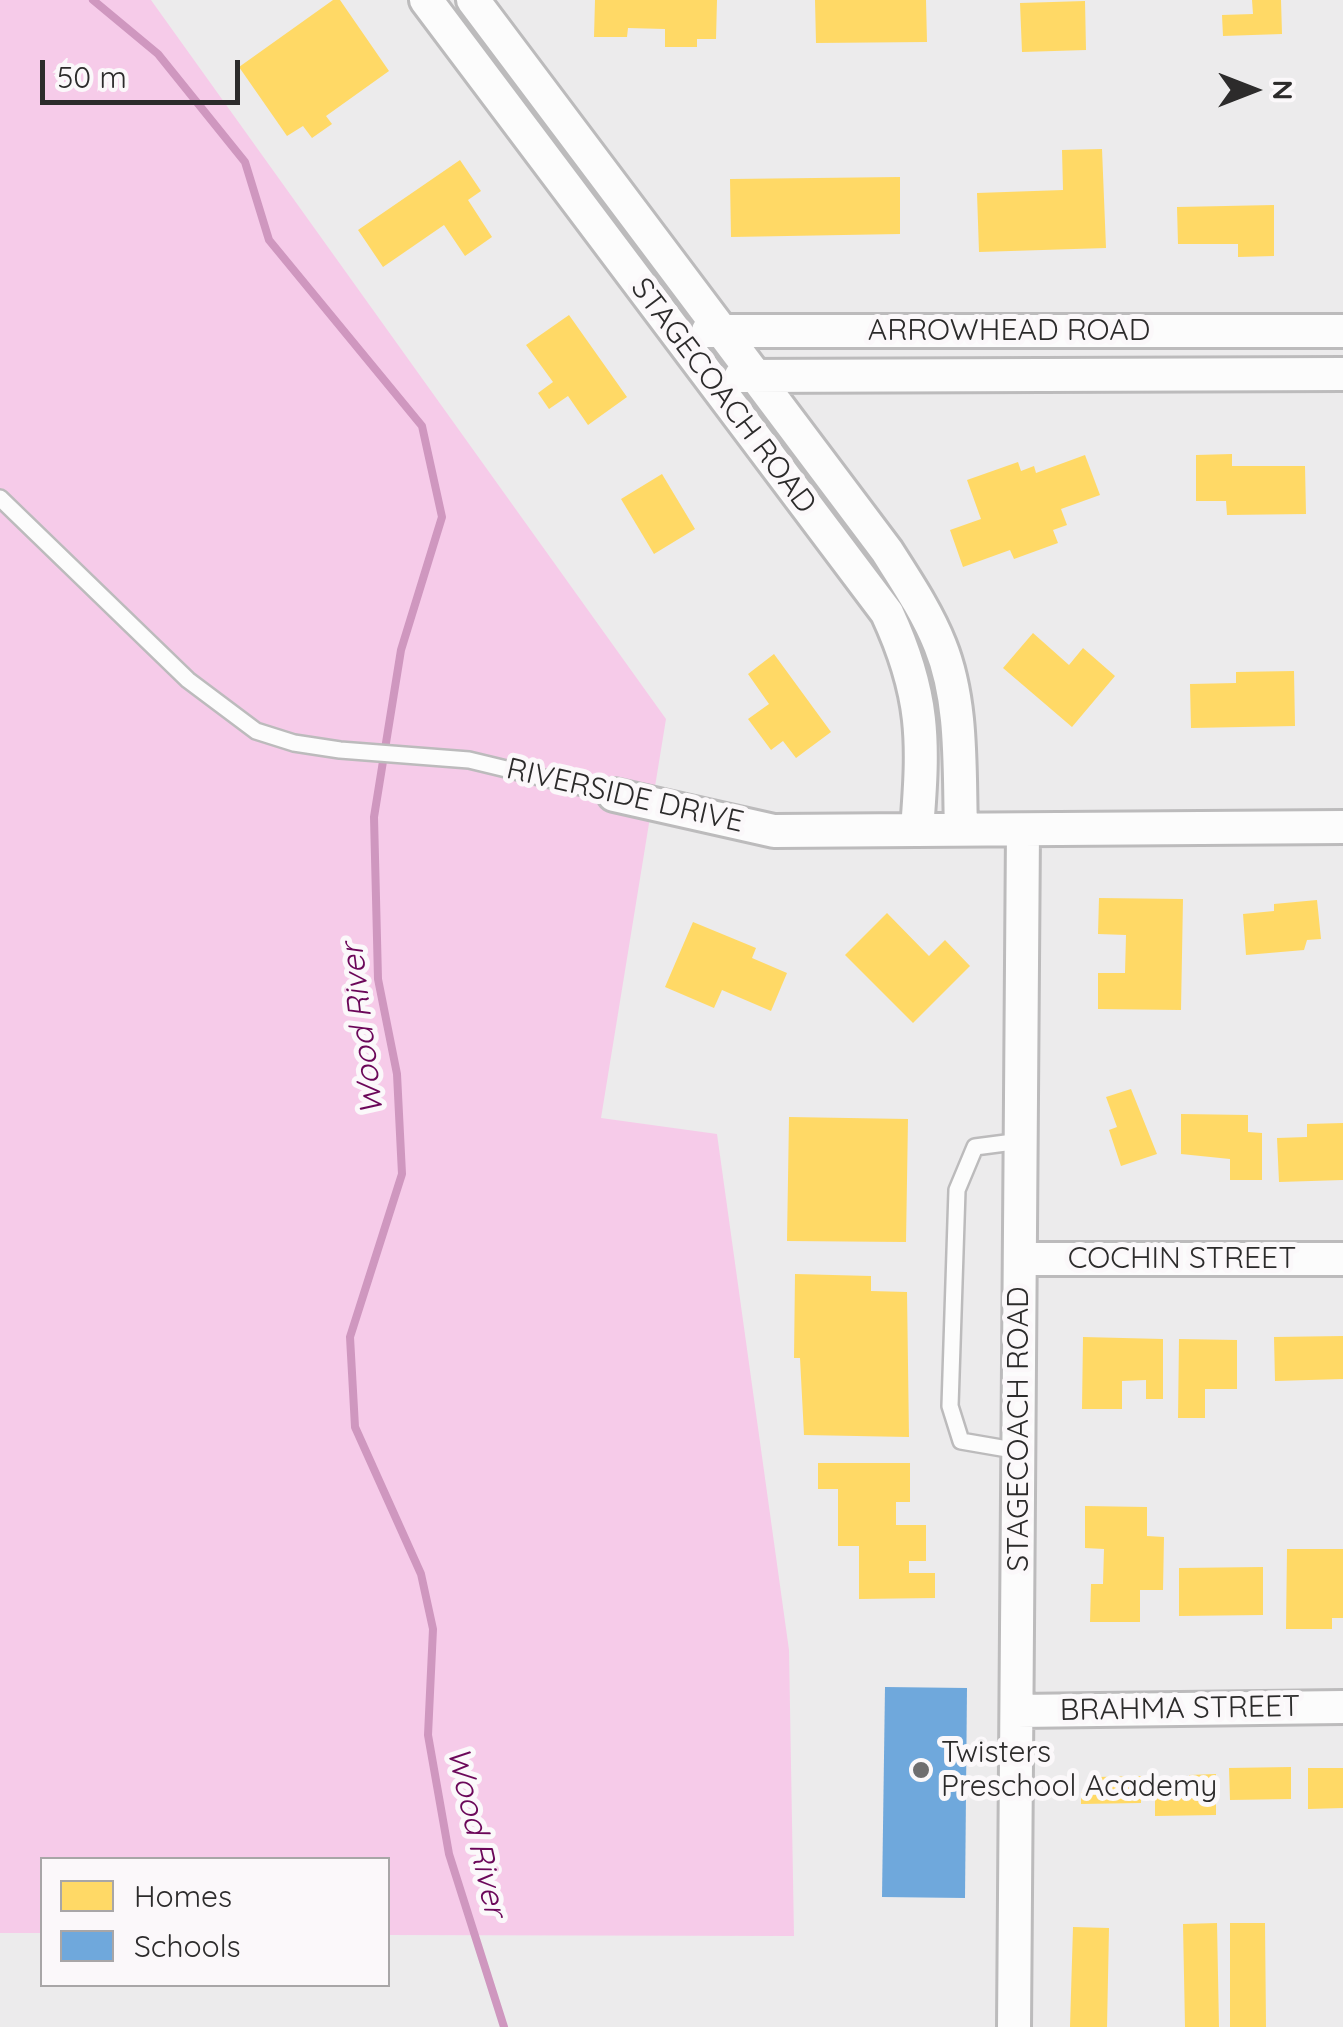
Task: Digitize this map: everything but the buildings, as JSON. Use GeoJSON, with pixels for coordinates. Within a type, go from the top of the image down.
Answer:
{"type":"FeatureCollection","features":[{"type":"Feature","properties":{"kind":"street","name":"STAGECOACH ROAD"},"geometry":{"type":"LineString","coordinates":[[426,0],[887,614],[919,698],[922,760],[918,830]]}},
{"type":"Feature","properties":{"kind":"street","name":"STAGECOACH ROAD"},"geometry":{"type":"LineString","coordinates":[[473,0],[886,551],[941,646],[954,696],[961,830]]}},
{"type":"Feature","properties":{"kind":"street","name":"ARROWHEAD ROAD"},"geometry":{"type":"LineString","coordinates":[[674,330],[1343,331]]}},
{"type":"Feature","properties":{"kind":"street","name":"ARROWHEAD ROAD"},"geometry":{"type":"LineString","coordinates":[[707,375],[1343,374]]}},
{"type":"Feature","properties":{"kind":"street","name":"RIVERSIDE DRIVE"},"geometry":{"type":"LineString","coordinates":[[614,796],[774,831],[1343,826]]}},
{"type":"Feature","properties":{"kind":"street","name":"STAGECOACH ROAD"},"geometry":{"type":"LineString","coordinates":[[1014,2027],[1023,831]]}},
{"type":"Feature","properties":{"kind":"street","name":"COCHIN STREET"},"geometry":{"type":"LineString","coordinates":[[1020,1259],[1343,1258]]}},
{"type":"Feature","properties":{"kind":"street","name":"BRAHMA STREET"},"geometry":{"type":"LineString","coordinates":[[1017,1711],[1343,1706]]}},
{"type":"Feature","properties":{"kind":"lane","name":"RIVERSIDE DRIVE"},"geometry":{"type":"LineString","coordinates":[[0,498],[188,680],[256,731],[294,743],[340,750],[444,757],[518,769],[614,796]]}},
{"type":"Feature","properties":{"kind":"lane"},"geometry":{"type":"LineString","coordinates":[[1019,1450],[961,1441],[950,1406],[957,1190],[975,1147],[1021,1141]]}},
{"type":"Feature","properties":{"kind":"shaded area"},"geometry":{"type":"Polygon","coordinates":[[[0,0],[151,0],[666,719],[601,1118],[717,1134],[789,1650],[794,1936],[390,1935],[390,1857],[40,1857],[40,1933],[0,1933],[0,0]]]}},
{"type":"Feature","properties":{"kind":"waterway","name":"Wood River"},"geometry":{"type":"LineString","coordinates":[[93,0],[158,54],[245,162],[269,240],[422,426],[442,517],[401,650],[374,817],[378,979],[397,1074],[402,1174],[350,1337],[355,1427],[421,1574],[433,1629],[428,1735],[449,1854],[504,2027]]}},
{"type":"Feature","properties":{"kind":"place","name":"Twisters Preschool Academy"},"geometry":{"type":"Point","coordinates":[921,1770]}}]}
